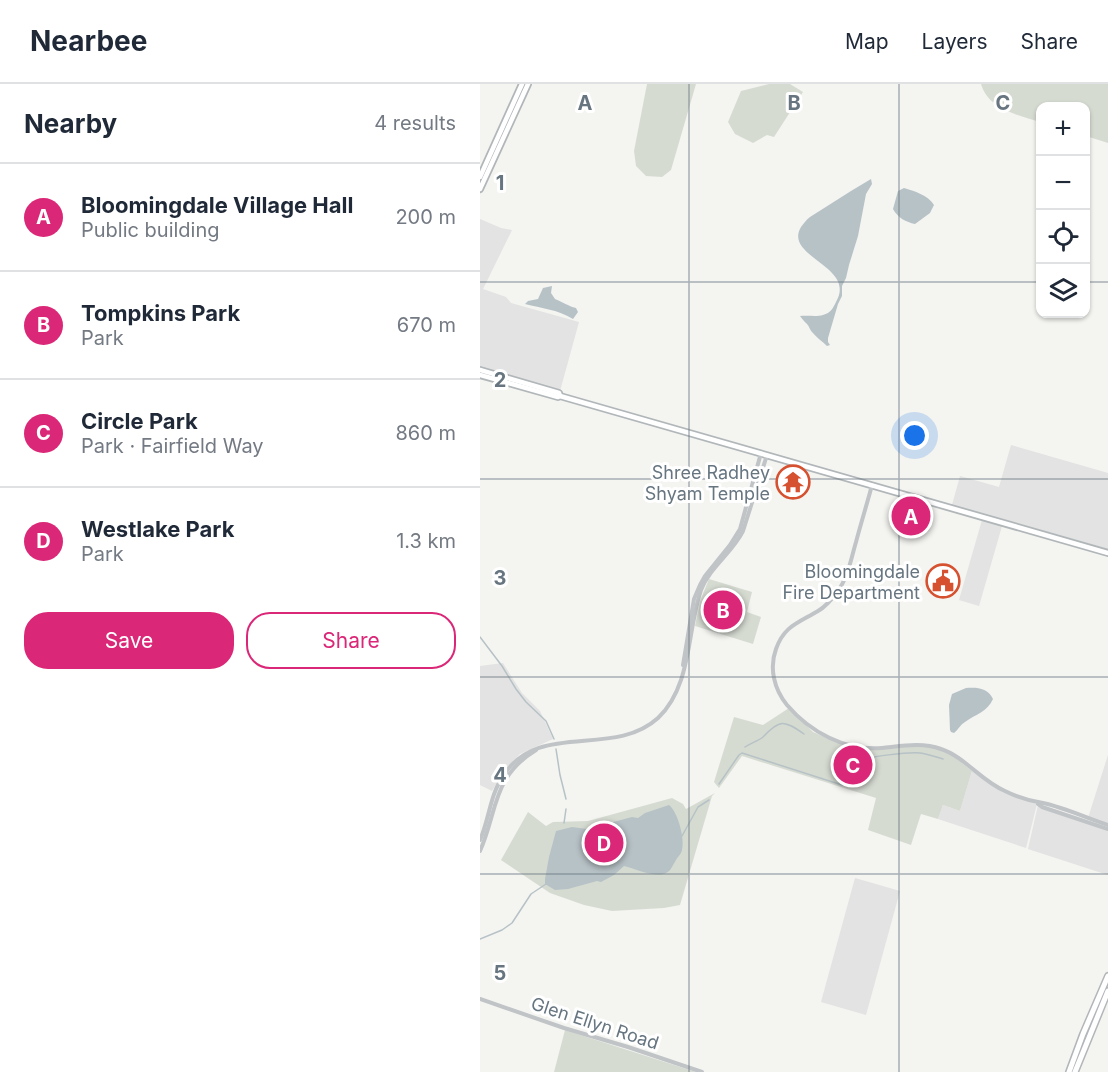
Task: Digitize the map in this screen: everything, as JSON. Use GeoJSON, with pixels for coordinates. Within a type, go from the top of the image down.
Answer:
{"type":"FeatureCollection","features":[{"type":"Feature","properties":{"kind":"main road"},"geometry":{"type":"LineString","coordinates":[[480,189],[521,93],[522,84]]}},
{"type":"Feature","properties":{"kind":"main road"},"geometry":{"type":"LineString","coordinates":[[480,177],[521,93],[528,84]]}},
{"type":"Feature","properties":{"kind":"main road"},"geometry":{"type":"LineString","coordinates":[[480,370],[559,393],[560,396]]}},
{"type":"Feature","properties":{"kind":"main road"},"geometry":{"type":"LineString","coordinates":[[480,375],[1108,553]]}},
{"type":"Feature","properties":{"kind":"main road"},"geometry":{"type":"LineString","coordinates":[[1069,1072],[1108,976]]}},
{"type":"Feature","properties":{"kind":"main road"},"geometry":{"type":"LineString","coordinates":[[1076,1072],[1108,991]]}},
{"type":"Feature","properties":{"kind":"street"},"geometry":{"type":"LineString","coordinates":[[480,840],[501,778],[522,755],[559,743],[618,737],[644,729],[669,705],[680,682],[697,590],[741,529],[764,454]]}},
{"type":"Feature","properties":{"kind":"street"},"geometry":{"type":"LineString","coordinates":[[872,485],[849,569],[839,591],[819,611],[790,627],[777,645],[773,668],[775,683],[789,708],[816,730],[847,744],[878,748],[926,745],[938,748],[957,757],[996,787],[1013,795],[1038,803],[1042,807],[1108,827]]}},
{"type":"Feature","properties":{"kind":"street"},"geometry":{"type":"LineString","coordinates":[[480,851],[504,780],[524,758],[541,747]]}},
{"type":"Feature","properties":{"kind":"street","name":"Glen Ellyn Road"},"geometry":{"type":"LineString","coordinates":[[480,999],[702,1072]]}},
{"type":"Feature","properties":{"kind":"shaded area"},"geometry":{"type":"Polygon","coordinates":[[[647,84],[696,84],[671,170],[662,177],[646,176],[636,166],[634,151],[647,84]]]}},
{"type":"Feature","properties":{"kind":"shaded area"},"geometry":{"type":"Polygon","coordinates":[[[769,84],[790,84],[803,92],[774,137],[767,135],[753,143],[735,134],[728,122],[741,91],[769,84]]]}},
{"type":"Feature","properties":{"kind":"shaded area"},"geometry":{"type":"Polygon","coordinates":[[[981,84],[1108,84],[1108,143],[1090,137],[1090,102],[1036,102],[1036,121],[1005,110],[990,100],[981,84]]]}},
{"type":"Feature","properties":{"kind":"shaded area"},"geometry":{"type":"Polygon","coordinates":[[[871,179],[872,184],[866,194],[858,236],[842,286],[842,296],[828,338],[830,345],[827,346],[811,331],[800,316],[820,316],[828,313],[835,304],[840,290],[837,279],[802,246],[798,237],[801,227],[809,218],[871,179]]]}},
{"type":"Feature","properties":{"kind":"shaded area"},"geometry":{"type":"Polygon","coordinates":[[[904,188],[925,196],[934,205],[930,213],[915,224],[902,219],[893,209],[898,191],[904,188]]]}},
{"type":"Feature","properties":{"kind":"shaded area"},"geometry":{"type":"Polygon","coordinates":[[[480,219],[512,230],[483,289],[506,297],[511,303],[579,322],[560,391],[480,368],[480,219]]]}},
{"type":"Feature","properties":{"kind":"shaded area"},"geometry":{"type":"Polygon","coordinates":[[[552,286],[551,293],[555,299],[576,308],[578,312],[573,319],[556,311],[525,304],[538,299],[543,288],[552,286]]]}},
{"type":"Feature","properties":{"kind":"shaded area"},"geometry":{"type":"Polygon","coordinates":[[[1011,445],[1108,473],[1108,549],[952,505],[960,476],[999,487],[1011,445]]]}},
{"type":"Feature","properties":{"kind":"shaded area"},"geometry":{"type":"Polygon","coordinates":[[[982,520],[1002,526],[979,606],[959,600],[982,520]]]}},
{"type":"Feature","properties":{"kind":"shaded area"},"geometry":{"type":"Polygon","coordinates":[[[709,579],[752,592],[747,612],[761,617],[753,644],[695,626],[700,601],[709,579]]]}},
{"type":"Feature","properties":{"kind":"shaded area"},"geometry":{"type":"Polygon","coordinates":[[[503,663],[522,693],[540,711],[553,739],[520,754],[504,770],[492,791],[480,785],[480,666],[503,663]]]}},
{"type":"Feature","properties":{"kind":"shaded area"},"geometry":{"type":"Polygon","coordinates":[[[966,688],[982,689],[988,692],[993,699],[984,710],[963,723],[954,733],[950,730],[949,705],[952,694],[966,688]]]}},
{"type":"Feature","properties":{"kind":"shaded area"},"geometry":{"type":"Polygon","coordinates":[[[789,708],[813,732],[839,743],[862,748],[926,746],[952,755],[972,771],[960,811],[943,805],[938,819],[921,814],[911,845],[868,830],[876,798],[742,756],[719,788],[714,782],[734,717],[763,725],[789,708]]]}},
{"type":"Feature","properties":{"kind":"shaded area"},"geometry":{"type":"Polygon","coordinates":[[[1108,755],[1108,824],[1088,818],[1108,755]]]}},
{"type":"Feature","properties":{"kind":"shaded area"},"geometry":{"type":"Polygon","coordinates":[[[972,771],[986,781],[1037,804],[1026,848],[938,819],[943,805],[960,811],[972,771]]]}},
{"type":"Feature","properties":{"kind":"shaded area"},"geometry":{"type":"Polygon","coordinates":[[[715,793],[712,796],[680,905],[612,911],[584,905],[550,893],[501,860],[528,812],[546,826],[553,822],[588,821],[672,798],[683,804],[686,809],[715,793]]]}},
{"type":"Feature","properties":{"kind":"shaded area"},"geometry":{"type":"Polygon","coordinates":[[[669,805],[678,819],[683,845],[681,853],[668,872],[651,874],[624,866],[601,882],[555,890],[545,884],[556,831],[572,827],[587,829],[632,817],[638,818],[645,813],[669,805]]]}},
{"type":"Feature","properties":{"kind":"shaded area"},"geometry":{"type":"Polygon","coordinates":[[[1038,805],[1108,829],[1108,875],[1028,849],[1038,805]]]}},
{"type":"Feature","properties":{"kind":"shaded area"},"geometry":{"type":"Polygon","coordinates":[[[855,878],[900,891],[866,1015],[821,1002],[855,878]]]}},
{"type":"Feature","properties":{"kind":"shaded area"},"geometry":{"type":"Polygon","coordinates":[[[565,1030],[696,1072],[554,1072],[565,1030]]]}},
{"type":"Feature","properties":{"kind":"waterway"},"geometry":{"type":"LineString","coordinates":[[480,637],[526,702],[546,721],[554,739]]}},
{"type":"Feature","properties":{"kind":"waterway"},"geometry":{"type":"LineString","coordinates":[[745,747],[778,724],[787,724],[804,734]]}},
{"type":"Feature","properties":{"kind":"waterway"},"geometry":{"type":"LineString","coordinates":[[556,749],[566,799]]}},
{"type":"Feature","properties":{"kind":"waterway"},"geometry":{"type":"LineString","coordinates":[[719,784],[742,753],[842,785],[859,762],[870,758],[915,753],[943,759]]}},
{"type":"Feature","properties":{"kind":"waterway"},"geometry":{"type":"LineString","coordinates":[[682,836],[698,807],[709,800]]}},
{"type":"Feature","properties":{"kind":"waterway"},"geometry":{"type":"LineString","coordinates":[[564,823],[566,809]]}},
{"type":"Feature","properties":{"kind":"waterway"},"geometry":{"type":"LineString","coordinates":[[480,939],[512,923],[531,894],[546,884]]}},
{"type":"Feature","properties":{"kind":"place","name":"Shree Radhey Shyam Temple"},"geometry":{"type":"Point","coordinates":[793,482]}},
{"type":"Feature","properties":{"kind":"place","name":"Bloomingdale Village Hall"},"geometry":{"type":"Point","coordinates":[911,516]}},
{"type":"Feature","properties":{"kind":"place","name":"Bloomingdale Fire Department"},"geometry":{"type":"Point","coordinates":[943,581]}},
{"type":"Feature","properties":{"kind":"place","name":"Tompkins Park"},"geometry":{"type":"Point","coordinates":[723,610]}},
{"type":"Feature","properties":{"kind":"place","name":"Circle Park"},"geometry":{"type":"Point","coordinates":[853,765]}},
{"type":"Feature","properties":{"kind":"place","name":"Westlake Park"},"geometry":{"type":"Point","coordinates":[604,843]}}]}
